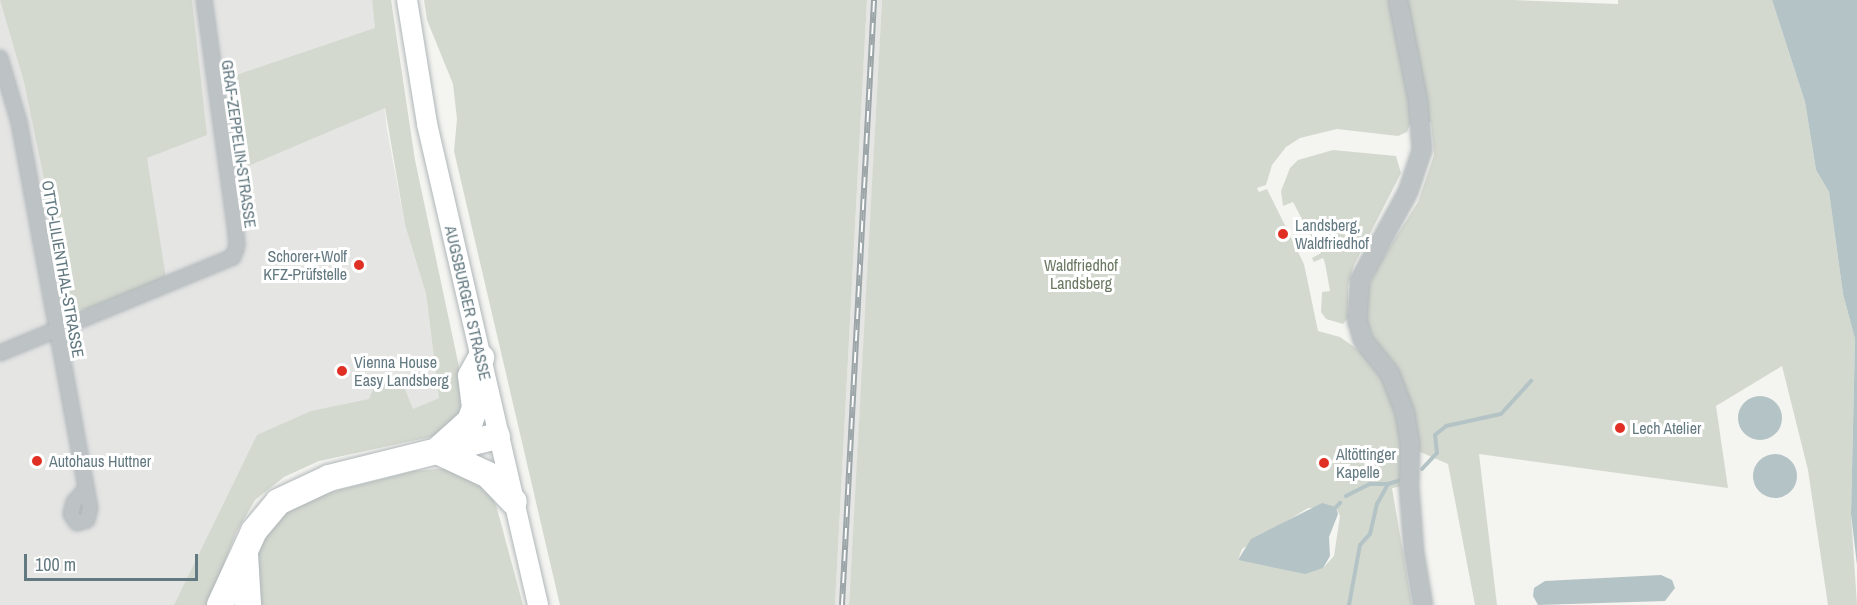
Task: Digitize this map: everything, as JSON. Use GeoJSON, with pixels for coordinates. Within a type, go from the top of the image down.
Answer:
{"type":"FeatureCollection","features":[{"type":"Feature","properties":{"kind":"highway"},"geometry":{"type":"LineString","coordinates":[[437,451],[470,421],[475,408],[471,376],[480,358]]}},
{"type":"Feature","properties":{"kind":"highway"},"geometry":{"type":"LineString","coordinates":[[220,605],[245,548],[263,516],[302,488],[497,436]]}},
{"type":"Feature","properties":{"kind":"highway"},"geometry":{"type":"LineString","coordinates":[[437,451],[488,475],[514,502]]}},
{"type":"Feature","properties":{"kind":"highway"},"geometry":{"type":"LineString","coordinates":[[245,548],[248,605]]}},
{"type":"Feature","properties":{"kind":"main road","name":"AUGSBURGER STRASSE"},"geometry":{"type":"LineString","coordinates":[[407,0],[427,124],[497,436],[538,605]]}},
{"type":"Feature","properties":{"kind":"street","name":"GRAF-ZEPPELIN-STRASSE"},"geometry":{"type":"LineString","coordinates":[[0,352],[233,257],[237,246],[235,225],[204,0]]}},
{"type":"Feature","properties":{"kind":"street"},"geometry":{"type":"LineString","coordinates":[[1398,0],[1418,101],[1422,150],[1408,192],[1360,280],[1357,319],[1363,340],[1390,374],[1405,413],[1410,443],[1414,552],[1423,605]]}},
{"type":"Feature","properties":{"kind":"street","name":"OTTO-LILIENTHAL-STRASSE"},"geometry":{"type":"LineString","coordinates":[[0,58],[19,122],[86,489]]}},
{"type":"Feature","properties":{"kind":"shaded area"},"geometry":{"type":"Polygon","coordinates":[[[0,0],[372,0],[387,130],[405,225],[426,294],[439,398],[242,486],[192,605],[0,605],[0,0]]]}},
{"type":"Feature","properties":{"kind":"shaded area"},"geometry":{"type":"Polygon","coordinates":[[[867,0],[882,0],[864,343],[849,605],[835,605],[867,0]]]}},
{"type":"Feature","properties":{"kind":"shaded area"},"geometry":{"type":"Polygon","coordinates":[[[1772,0],[1857,0],[1857,565],[1851,514],[1855,339],[1843,294],[1829,192],[1816,170],[1805,102],[1772,0]]]}},
{"type":"Feature","properties":{"kind":"shaded area"},"geometry":{"type":"Polygon","coordinates":[[[1760,396],[1776,402],[1782,418],[1776,434],[1760,440],[1744,434],[1738,418],[1744,402],[1760,396]]]}},
{"type":"Feature","properties":{"kind":"shaded area"},"geometry":{"type":"Polygon","coordinates":[[[1775,454],[1791,460],[1797,476],[1791,492],[1775,498],[1759,492],[1753,476],[1759,460],[1775,454]]]}},
{"type":"Feature","properties":{"kind":"shaded area"},"geometry":{"type":"Polygon","coordinates":[[[1322,503],[1336,507],[1338,514],[1329,537],[1330,556],[1323,568],[1305,574],[1238,560],[1251,539],[1322,503]]]}},
{"type":"Feature","properties":{"kind":"shaded area"},"geometry":{"type":"Polygon","coordinates":[[[1661,575],[1672,580],[1675,588],[1665,601],[1538,605],[1533,596],[1534,588],[1545,581],[1661,575]]]}},
{"type":"Feature","properties":{"kind":"green space"},"geometry":{"type":"Polygon","coordinates":[[[0,0],[192,0],[207,135],[147,158],[166,278],[87,309],[78,310],[70,304],[24,82],[0,0]]]}},
{"type":"Feature","properties":{"kind":"green space"},"geometry":{"type":"Polygon","coordinates":[[[372,0],[391,0],[415,160],[465,395],[463,410],[435,436],[319,461],[284,477],[255,500],[236,533],[208,605],[174,605],[257,435],[311,411],[369,399],[379,375],[402,382],[413,409],[439,398],[426,294],[405,225],[385,108],[246,167],[230,77],[375,28],[372,0]]]}},
{"type":"Feature","properties":{"kind":"green space"},"geometry":{"type":"Polygon","coordinates":[[[424,0],[867,0],[835,605],[560,605],[454,151],[457,119],[453,84],[427,20],[424,0]]]}},
{"type":"Feature","properties":{"kind":"green space","name":"Waldfriedhof Landsberg"},"geometry":{"type":"Polygon","coordinates":[[[882,0],[1512,0],[1618,4],[1618,0],[1772,0],[1805,102],[1816,170],[1829,192],[1843,294],[1855,339],[1851,514],[1857,605],[1828,605],[1808,470],[1782,366],[1716,406],[1728,488],[1479,454],[1497,605],[1475,605],[1448,464],[1418,451],[1366,321],[1368,288],[1377,267],[1418,202],[1434,155],[1431,122],[1411,122],[1407,132],[1398,136],[1337,129],[1300,138],[1286,147],[1272,165],[1266,185],[1257,188],[1259,192],[1267,189],[1304,264],[1318,331],[1340,337],[1367,356],[1381,373],[1400,424],[1403,486],[1392,488],[1412,605],[849,605],[882,0]],[[1336,507],[1308,508],[1242,549],[1238,560],[1323,568],[1334,556],[1340,516],[1336,507]]]}},
{"type":"Feature","properties":{"kind":"green space"},"geometry":{"type":"Polygon","coordinates":[[[1333,150],[1396,156],[1401,173],[1354,265],[1348,286],[1348,318],[1343,324],[1326,319],[1321,312],[1322,292],[1330,291],[1325,263],[1323,258],[1314,262],[1312,258],[1321,253],[1305,225],[1296,230],[1294,226],[1303,221],[1293,202],[1283,206],[1281,191],[1290,168],[1298,160],[1333,150]]]}},
{"type":"Feature","properties":{"kind":"green space"},"geometry":{"type":"Polygon","coordinates":[[[458,467],[487,487],[496,505],[523,605],[254,605],[254,551],[285,509],[304,499],[414,471],[458,467]]]}},
{"type":"Feature","properties":{"kind":"waterway"},"geometry":{"type":"LineString","coordinates":[[1422,469],[1437,453],[1435,435],[1446,426],[1501,414],[1531,381]]}},
{"type":"Feature","properties":{"kind":"waterway"},"geometry":{"type":"LineString","coordinates":[[1349,605],[1360,545],[1370,534],[1377,504],[1388,484],[1401,480]]}},
{"type":"Feature","properties":{"kind":"waterway"},"geometry":{"type":"LineString","coordinates":[[1346,496],[1370,484],[1388,484]]}},
{"type":"Feature","properties":{"kind":"waterway"},"geometry":{"type":"LineString","coordinates":[[1336,507],[1340,503]]}},
{"type":"Feature","properties":{"kind":"railway"},"geometry":{"type":"LineString","coordinates":[[842,605],[874,0]]}},
{"type":"Feature","properties":{"kind":"place","name":"Landsberg, Waldfriedhof"},"geometry":{"type":"Point","coordinates":[1283,234]}},
{"type":"Feature","properties":{"kind":"place","name":"Schorer+Wolf KFZ-Prüfstelle"},"geometry":{"type":"Point","coordinates":[359,265]}},
{"type":"Feature","properties":{"kind":"place","name":"Vienna House Easy Landsberg"},"geometry":{"type":"Point","coordinates":[342,371]}},
{"type":"Feature","properties":{"kind":"place","name":"Lech Atelier"},"geometry":{"type":"Point","coordinates":[1620,428]}},
{"type":"Feature","properties":{"kind":"place","name":"Autohaus Huttner"},"geometry":{"type":"Point","coordinates":[37,461]}},
{"type":"Feature","properties":{"kind":"place","name":"Altöttinger Kapelle"},"geometry":{"type":"Point","coordinates":[1324,463]}}]}
